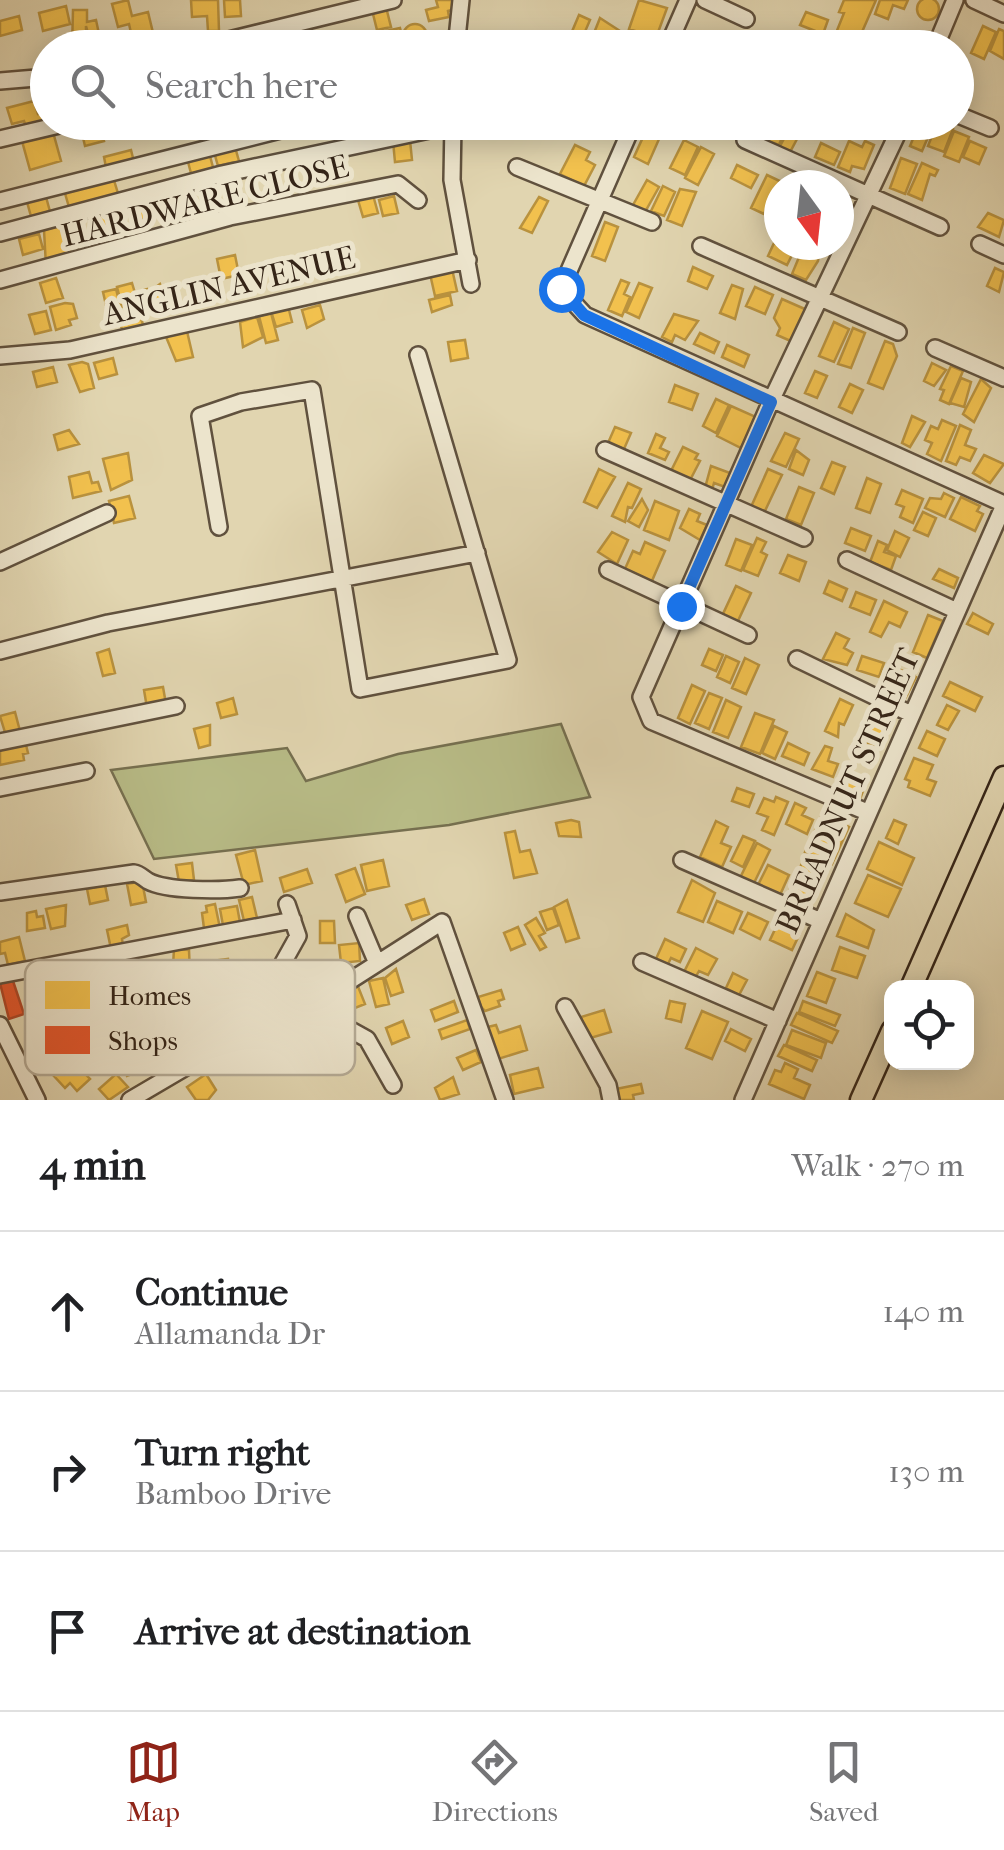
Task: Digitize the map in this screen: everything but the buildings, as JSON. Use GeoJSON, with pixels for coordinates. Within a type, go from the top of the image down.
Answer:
{"type":"FeatureCollection","features":[{"type":"Feature","properties":{"kind":"main road"},"geometry":{"type":"LineString","coordinates":[[914,980],[1004,777]]}},
{"type":"Feature","properties":{"kind":"main road"},"geometry":{"type":"LineString","coordinates":[[861,1100],[884,1049]]}},
{"type":"Feature","properties":{"kind":"street"},"geometry":{"type":"LineString","coordinates":[[270,30],[393,0]]}},
{"type":"Feature","properties":{"kind":"street"},"geometry":{"type":"LineString","coordinates":[[458,30],[461,0]]}},
{"type":"Feature","properties":{"kind":"street"},"geometry":{"type":"LineString","coordinates":[[675,30],[688,0]]}},
{"type":"Feature","properties":{"kind":"street"},"geometry":{"type":"LineString","coordinates":[[705,0],[746,19]]}},
{"type":"Feature","properties":{"kind":"street"},"geometry":{"type":"LineString","coordinates":[[942,30],[955,0]]}},
{"type":"Feature","properties":{"kind":"street"},"geometry":{"type":"LineString","coordinates":[[974,0],[1004,14]]}},
{"type":"Feature","properties":{"kind":"street"},"geometry":{"type":"LineString","coordinates":[[0,82],[30,78]]}},
{"type":"Feature","properties":{"kind":"street"},"geometry":{"type":"LineString","coordinates":[[974,121],[990,128]]}},
{"type":"Feature","properties":{"kind":"street"},"geometry":{"type":"LineString","coordinates":[[0,139],[30,132]]}},
{"type":"Feature","properties":{"kind":"street"},"geometry":{"type":"LineString","coordinates":[[0,200],[240,140]]}},
{"type":"Feature","properties":{"kind":"street"},"geometry":{"type":"LineString","coordinates":[[0,233],[222,174],[379,140]]}},
{"type":"Feature","properties":{"kind":"street"},"geometry":{"type":"LineString","coordinates":[[453,140],[452,180],[472,284]]}},
{"type":"Feature","properties":{"kind":"street"},"geometry":{"type":"LineString","coordinates":[[626,140],[561,289],[584,315],[1004,504]]}},
{"type":"Feature","properties":{"kind":"street"},"geometry":{"type":"LineString","coordinates":[[745,140],[940,227]]}},
{"type":"Feature","properties":{"kind":"street"},"geometry":{"type":"LineString","coordinates":[[868,812],[651,721],[641,698],[771,402],[895,140]]}},
{"type":"Feature","properties":{"kind":"street"},"geometry":{"type":"LineString","coordinates":[[516,167],[652,222]]}},
{"type":"Feature","properties":{"kind":"street","name":"HARDWARE CLOSE"},"geometry":{"type":"LineString","coordinates":[[0,280],[296,203],[398,184],[418,200]]}},
{"type":"Feature","properties":{"kind":"street"},"geometry":{"type":"LineString","coordinates":[[980,244],[1004,255]]}},
{"type":"Feature","properties":{"kind":"street"},"geometry":{"type":"LineString","coordinates":[[701,246],[898,332]]}},
{"type":"Feature","properties":{"kind":"street","name":"ANGLIN AVENUE"},"geometry":{"type":"LineString","coordinates":[[0,356],[70,350],[468,260]]}},
{"type":"Feature","properties":{"kind":"street"},"geometry":{"type":"LineString","coordinates":[[935,348],[1004,378]]}},
{"type":"Feature","properties":{"kind":"street"},"geometry":{"type":"LineString","coordinates":[[219,527],[200,416],[242,402],[312,390],[360,689],[508,660],[418,355]]}},
{"type":"Feature","properties":{"kind":"street"},"geometry":{"type":"LineString","coordinates":[[605,450],[804,538]]}},
{"type":"Feature","properties":{"kind":"street","name":"BREADNUT STREET"},"geometry":{"type":"LineString","coordinates":[[743,1100],[1004,504]]}},
{"type":"Feature","properties":{"kind":"street"},"geometry":{"type":"LineString","coordinates":[[0,562],[107,513]]}},
{"type":"Feature","properties":{"kind":"street"},"geometry":{"type":"LineString","coordinates":[[0,651],[108,623],[478,553]]}},
{"type":"Feature","properties":{"kind":"street"},"geometry":{"type":"LineString","coordinates":[[847,560],[957,611]]}},
{"type":"Feature","properties":{"kind":"street"},"geometry":{"type":"LineString","coordinates":[[608,570],[748,635]]}},
{"type":"Feature","properties":{"kind":"street"},"geometry":{"type":"LineString","coordinates":[[797,660],[911,714]]}},
{"type":"Feature","properties":{"kind":"street"},"geometry":{"type":"LineString","coordinates":[[0,742],[176,706]]}},
{"type":"Feature","properties":{"kind":"street"},"geometry":{"type":"LineString","coordinates":[[0,788],[86,771]]}},
{"type":"Feature","properties":{"kind":"street"},"geometry":{"type":"LineString","coordinates":[[682,860],[821,920]]}},
{"type":"Feature","properties":{"kind":"street"},"geometry":{"type":"LineString","coordinates":[[0,892],[134,872],[150,882],[182,885],[201,894],[240,888]]}},
{"type":"Feature","properties":{"kind":"street"},"geometry":{"type":"LineString","coordinates":[[285,960],[298,936],[287,904]]}},
{"type":"Feature","properties":{"kind":"street"},"geometry":{"type":"LineString","coordinates":[[357,916],[376,961]]}},
{"type":"Feature","properties":{"kind":"street"},"geometry":{"type":"LineString","coordinates":[[84,960],[293,920]]}},
{"type":"Feature","properties":{"kind":"street"},"geometry":{"type":"LineString","coordinates":[[355,976],[442,922],[505,1100]]}},
{"type":"Feature","properties":{"kind":"street"},"geometry":{"type":"LineString","coordinates":[[642,962],[778,1021]]}},
{"type":"Feature","properties":{"kind":"street"},"geometry":{"type":"LineString","coordinates":[[0,976],[25,971]]}},
{"type":"Feature","properties":{"kind":"street"},"geometry":{"type":"LineString","coordinates":[[565,1007],[608,1085],[611,1100]]}},
{"type":"Feature","properties":{"kind":"street"},"geometry":{"type":"LineString","coordinates":[[0,1025],[37,1100]]}},
{"type":"Feature","properties":{"kind":"street"},"geometry":{"type":"LineString","coordinates":[[355,1033],[367,1040],[393,1085]]}},
{"type":"Feature","properties":{"kind":"street"},"geometry":{"type":"LineString","coordinates":[[0,1073],[18,1068]]}},
{"type":"Feature","properties":{"kind":"street"},"geometry":{"type":"LineString","coordinates":[[130,1100],[176,1075]]}},
{"type":"Feature","properties":{"kind":"green space"},"geometry":{"type":"Polygon","coordinates":[[[561,724],[590,797],[449,825],[154,859],[111,770],[287,748],[306,781],[398,754],[561,724]]]}},
{"type":"Feature","properties":{"kind":"route"},"geometry":{"type":"LineString","coordinates":[[561,289],[584,315],[771,402],[681,606]]}}]}
